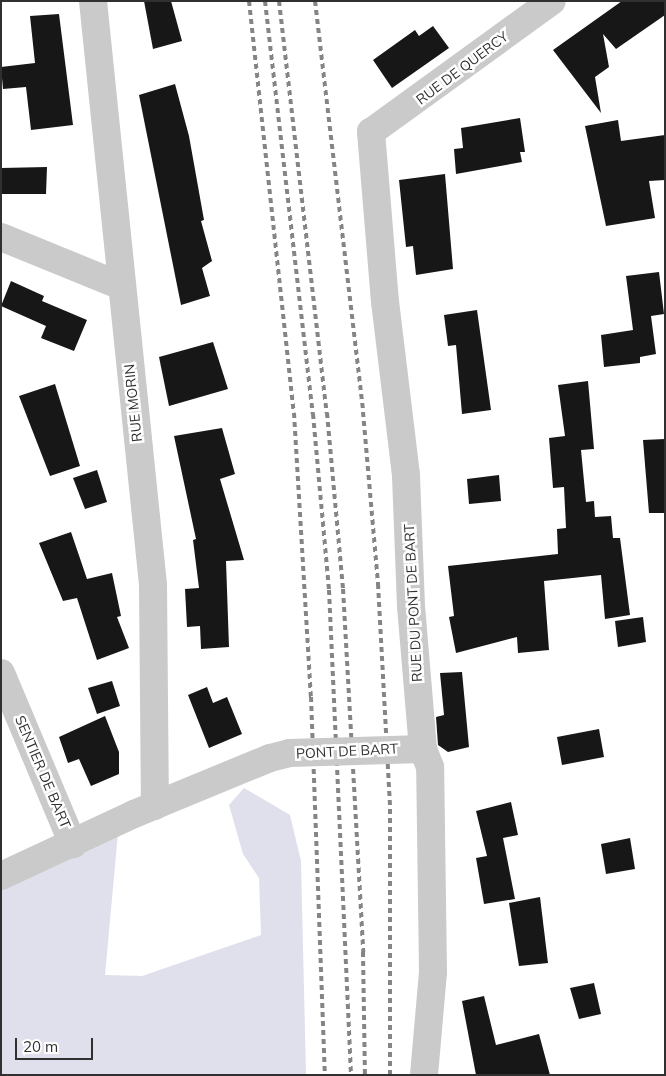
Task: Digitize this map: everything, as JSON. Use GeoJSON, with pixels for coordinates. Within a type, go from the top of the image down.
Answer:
{"type":"FeatureCollection","features":[{"type":"Feature","properties":{"kind":"street","name":"RUE MORIN"},"geometry":{"type":"LineString","coordinates":[[93,1],[153,585],[155,806]]}},
{"type":"Feature","properties":{"kind":"street","name":"RUE DE QUERCY"},"geometry":{"type":"LineString","coordinates":[[371,132],[552,1]]}},
{"type":"Feature","properties":{"kind":"street","name":"RUE DU PONT DE BART"},"geometry":{"type":"LineString","coordinates":[[371,132],[385,302],[406,475],[411,606],[423,749],[430,767],[432,972],[424,1075]]}},
{"type":"Feature","properties":{"kind":"street"},"geometry":{"type":"LineString","coordinates":[[1,238],[121,286]]}},
{"type":"Feature","properties":{"kind":"street","name":"SENTIER DE BART"},"geometry":{"type":"LineString","coordinates":[[1,673],[73,844]]}},
{"type":"Feature","properties":{"kind":"street","name":"PONT DE BART"},"geometry":{"type":"LineString","coordinates":[[155,806],[270,758],[290,753],[423,749]]}},
{"type":"Feature","properties":{"kind":"street"},"geometry":{"type":"LineString","coordinates":[[1,876],[155,806]]}},
{"type":"Feature","properties":{"kind":"shaded area"},"geometry":{"type":"Polygon","coordinates":[[[244,788],[290,815],[301,861],[306,1075],[1,1075],[1,887],[118,833],[105,975],[142,976],[261,935],[259,878],[243,854],[229,805],[244,788]]]}},
{"type":"Feature","properties":{"kind":"building"},"geometry":{"type":"Polygon","coordinates":[[[144,1],[171,1],[182,41],[153,49],[144,1]]]}},
{"type":"Feature","properties":{"kind":"building"},"geometry":{"type":"Polygon","coordinates":[[[622,1],[665,1],[665,15],[616,49],[603,34],[609,67],[595,77],[601,113],[553,50],[622,1]]]}},
{"type":"Feature","properties":{"kind":"building"},"geometry":{"type":"Polygon","coordinates":[[[59,14],[73,125],[31,130],[26,87],[3,89],[1,67],[35,63],[30,16],[59,14]]]}},
{"type":"Feature","properties":{"kind":"building"},"geometry":{"type":"Polygon","coordinates":[[[433,26],[449,48],[392,88],[373,60],[415,30],[419,36],[433,26]]]}},
{"type":"Feature","properties":{"kind":"building"},"geometry":{"type":"Polygon","coordinates":[[[175,84],[189,136],[204,220],[201,221],[212,261],[202,268],[210,296],[181,305],[139,95],[175,84]]]}},
{"type":"Feature","properties":{"kind":"building"},"geometry":{"type":"Polygon","coordinates":[[[520,118],[525,152],[520,152],[522,162],[456,174],[454,149],[463,148],[461,128],[520,118]]]}},
{"type":"Feature","properties":{"kind":"building"},"geometry":{"type":"Polygon","coordinates":[[[618,120],[621,141],[665,135],[665,180],[649,181],[655,218],[606,226],[585,126],[618,120]]]}},
{"type":"Feature","properties":{"kind":"building"},"geometry":{"type":"Polygon","coordinates":[[[47,167],[46,194],[1,194],[1,168],[47,167]]]}},
{"type":"Feature","properties":{"kind":"building"},"geometry":{"type":"Polygon","coordinates":[[[445,174],[453,269],[416,275],[413,246],[406,247],[399,180],[445,174]]]}},
{"type":"Feature","properties":{"kind":"building"},"geometry":{"type":"Polygon","coordinates":[[[659,272],[664,314],[651,316],[656,354],[640,357],[640,363],[604,367],[601,335],[633,330],[626,276],[659,272]]]}},
{"type":"Feature","properties":{"kind":"building"},"geometry":{"type":"Polygon","coordinates":[[[11,281],[44,296],[42,301],[87,320],[74,351],[41,338],[46,326],[1,306],[11,281]]]}},
{"type":"Feature","properties":{"kind":"building"},"geometry":{"type":"Polygon","coordinates":[[[477,310],[491,410],[462,414],[456,345],[448,346],[444,315],[477,310]]]}},
{"type":"Feature","properties":{"kind":"building"},"geometry":{"type":"Polygon","coordinates":[[[213,342],[228,389],[169,406],[159,357],[213,342]]]}},
{"type":"Feature","properties":{"kind":"building"},"geometry":{"type":"Polygon","coordinates":[[[588,381],[594,449],[581,450],[586,502],[594,501],[595,517],[611,516],[613,538],[620,538],[630,615],[605,619],[601,575],[544,581],[549,650],[518,653],[517,637],[456,653],[449,617],[454,616],[448,566],[558,554],[557,529],[566,528],[564,487],[553,488],[549,438],[565,436],[558,385],[588,381]]]}},
{"type":"Feature","properties":{"kind":"building"},"geometry":{"type":"Polygon","coordinates":[[[55,384],[80,466],[50,476],[19,396],[55,384]]]}},
{"type":"Feature","properties":{"kind":"building"},"geometry":{"type":"Polygon","coordinates":[[[222,428],[235,474],[220,479],[244,560],[226,561],[229,647],[201,649],[200,626],[187,627],[185,589],[199,588],[193,540],[196,539],[174,436],[222,428]]]}},
{"type":"Feature","properties":{"kind":"building"},"geometry":{"type":"Polygon","coordinates":[[[665,439],[665,513],[649,513],[643,440],[665,439]]]}},
{"type":"Feature","properties":{"kind":"building"},"geometry":{"type":"Polygon","coordinates":[[[97,470],[107,502],[85,509],[73,478],[97,470]]]}},
{"type":"Feature","properties":{"kind":"building"},"geometry":{"type":"Polygon","coordinates":[[[499,475],[501,501],[469,504],[467,479],[499,475]]]}},
{"type":"Feature","properties":{"kind":"building"},"geometry":{"type":"Polygon","coordinates":[[[71,532],[87,579],[112,573],[121,616],[117,617],[129,648],[97,660],[77,598],[63,601],[39,543],[71,532]]]}},
{"type":"Feature","properties":{"kind":"building"},"geometry":{"type":"Polygon","coordinates":[[[643,617],[646,642],[618,647],[615,621],[643,617]]]}},
{"type":"Feature","properties":{"kind":"building"},"geometry":{"type":"Polygon","coordinates":[[[462,672],[469,747],[448,752],[438,745],[436,717],[444,715],[440,673],[462,672]]]}},
{"type":"Feature","properties":{"kind":"building"},"geometry":{"type":"Polygon","coordinates":[[[112,681],[120,706],[97,714],[88,688],[112,681]]]}},
{"type":"Feature","properties":{"kind":"building"},"geometry":{"type":"Polygon","coordinates":[[[207,687],[213,703],[227,697],[242,734],[209,748],[188,695],[207,687]]]}},
{"type":"Feature","properties":{"kind":"building"},"geometry":{"type":"Polygon","coordinates":[[[105,716],[119,752],[119,774],[91,786],[79,759],[68,763],[59,737],[105,716]]]}},
{"type":"Feature","properties":{"kind":"building"},"geometry":{"type":"Polygon","coordinates":[[[599,729],[604,757],[562,765],[557,737],[599,729]]]}},
{"type":"Feature","properties":{"kind":"building"},"geometry":{"type":"Polygon","coordinates":[[[511,802],[518,835],[503,838],[515,899],[484,904],[476,858],[487,856],[476,811],[511,802]]]}},
{"type":"Feature","properties":{"kind":"building"},"geometry":{"type":"Polygon","coordinates":[[[630,838],[635,869],[606,874],[601,844],[630,838]]]}},
{"type":"Feature","properties":{"kind":"building"},"geometry":{"type":"Polygon","coordinates":[[[540,897],[548,963],[519,966],[509,903],[540,897]]]}},
{"type":"Feature","properties":{"kind":"building"},"geometry":{"type":"Polygon","coordinates":[[[594,983],[601,1014],[579,1019],[570,988],[594,983]]]}},
{"type":"Feature","properties":{"kind":"building"},"geometry":{"type":"Polygon","coordinates":[[[484,996],[496,1045],[539,1034],[550,1075],[476,1075],[462,1001],[484,996]]]}},
{"type":"Feature","properties":{"kind":"railway"},"geometry":{"type":"LineString","coordinates":[[249,1],[294,413],[311,697],[325,1075]]}},
{"type":"Feature","properties":{"kind":"railway"},"geometry":{"type":"LineString","coordinates":[[265,1],[313,414],[329,590],[351,1075]]}},
{"type":"Feature","properties":{"kind":"railway"},"geometry":{"type":"LineString","coordinates":[[279,1],[327,413],[343,589],[363,952],[365,1075]]}},
{"type":"Feature","properties":{"kind":"railway"},"geometry":{"type":"LineString","coordinates":[[315,1],[363,412],[378,584],[390,809],[390,1075]]}}]}
